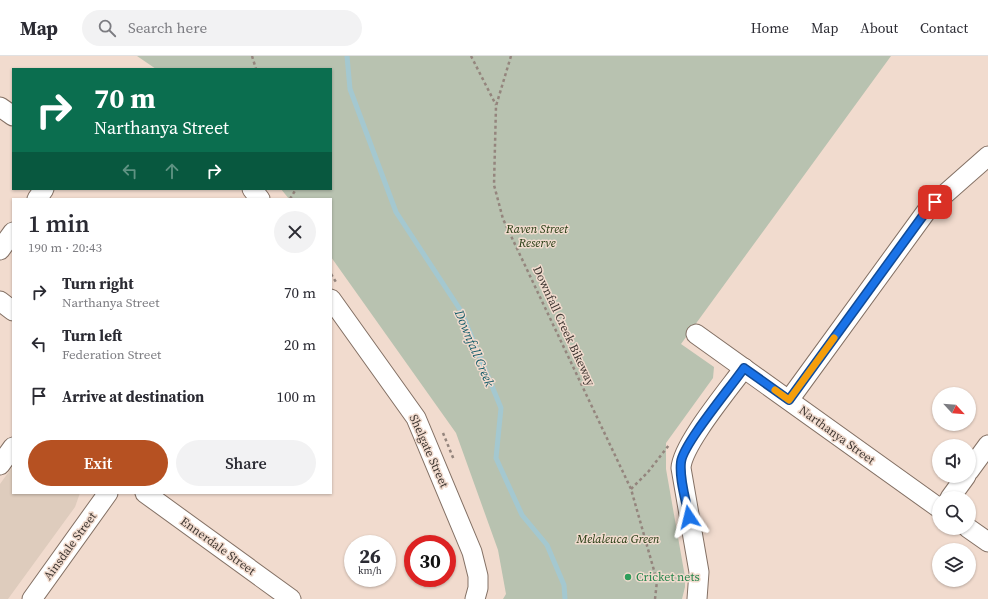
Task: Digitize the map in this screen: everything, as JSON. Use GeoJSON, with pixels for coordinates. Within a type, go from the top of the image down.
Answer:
{"type":"FeatureCollection","features":[{"type":"Feature","properties":{"kind":"street"},"geometry":{"type":"LineString","coordinates":[[0,107],[12,115]]}},
{"type":"Feature","properties":{"kind":"street"},"geometry":{"type":"LineString","coordinates":[[789,400],[928,209],[988,156]]}},
{"type":"Feature","properties":{"kind":"street"},"geometry":{"type":"LineString","coordinates":[[253,190],[259,198]]}},
{"type":"Feature","properties":{"kind":"street"},"geometry":{"type":"LineString","coordinates":[[0,250],[12,233]]}},
{"type":"Feature","properties":{"kind":"street","name":"Shelgate Street"},"geometry":{"type":"LineString","coordinates":[[332,300],[416,418],[472,552],[478,576],[478,588],[475,599]]}},
{"type":"Feature","properties":{"kind":"street"},"geometry":{"type":"LineString","coordinates":[[0,301],[12,310]]}},
{"type":"Feature","properties":{"kind":"street","name":"Narthanya Street"},"geometry":{"type":"LineString","coordinates":[[696,334],[932,503]]}},
{"type":"Feature","properties":{"kind":"street"},"geometry":{"type":"LineString","coordinates":[[697,599],[700,582],[699,572],[681,468],[682,458],[690,442],[744,368]]}},
{"type":"Feature","properties":{"kind":"street"},"geometry":{"type":"LineString","coordinates":[[976,461],[988,445]]}},
{"type":"Feature","properties":{"kind":"street"},"geometry":{"type":"LineString","coordinates":[[0,466],[12,449]]}},
{"type":"Feature","properties":{"kind":"street","name":"Ainsdale Street"},"geometry":{"type":"LineString","coordinates":[[32,599],[107,494]]}},
{"type":"Feature","properties":{"kind":"street","name":"Ennerdale Street"},"geometry":{"type":"LineString","coordinates":[[146,494],[292,599]]}},
{"type":"Feature","properties":{"kind":"street"},"geometry":{"type":"LineString","coordinates":[[976,534],[988,542]]}},
{"type":"Feature","properties":{"kind":"path"},"geometry":{"type":"LineString","coordinates":[[252,56],[256,68]]}},
{"type":"Feature","properties":{"kind":"path"},"geometry":{"type":"LineString","coordinates":[[471,56],[496,106]]}},
{"type":"Feature","properties":{"kind":"path","name":"Downfall Creek Bikeway"},"geometry":{"type":"LineString","coordinates":[[511,56],[496,106],[494,185],[503,219],[631,489],[657,580],[655,599]]}},
{"type":"Feature","properties":{"kind":"shaded area"},"geometry":{"type":"Polygon","coordinates":[[[12,467],[12,494],[80,494],[75,507],[8,599],[0,599],[0,484],[12,467]]]}},
{"type":"Feature","properties":{"kind":"green space","name":"Raven Street Reserve"},"geometry":{"type":"Polygon","coordinates":[[[137,56],[891,56],[681,344],[714,367],[713,378],[666,443],[666,469],[685,577],[685,587],[682,599],[503,599],[506,594],[498,550],[456,433],[332,258],[332,198],[288,198],[282,190],[332,190],[332,68],[155,68],[137,56]]]}},
{"type":"Feature","properties":{"kind":"waterway","name":"Downfall Creek"},"geometry":{"type":"LineString","coordinates":[[347,56],[350,89],[396,212],[461,311],[501,408],[496,458],[522,515],[547,545],[564,585],[565,599]]}},
{"type":"Feature","properties":{"kind":"slow traffic"},"geometry":{"type":"LineString","coordinates":[[775,390],[789,400],[834,338]]}},
{"type":"Feature","properties":{"kind":"place","name":"Cricket nets"},"geometry":{"type":"Point","coordinates":[628,577]}},
{"type":"Feature","properties":{"kind":"route"},"geometry":{"type":"LineString","coordinates":[[689,517],[681,468],[682,458],[690,442],[744,368],[789,400],[922,217],[935,202]]}},
{"type":"Feature","properties":{"kind":"park label","name":"Melaleuca Green"},"geometry":{"type":"Point","coordinates":[618,539]}}]}
